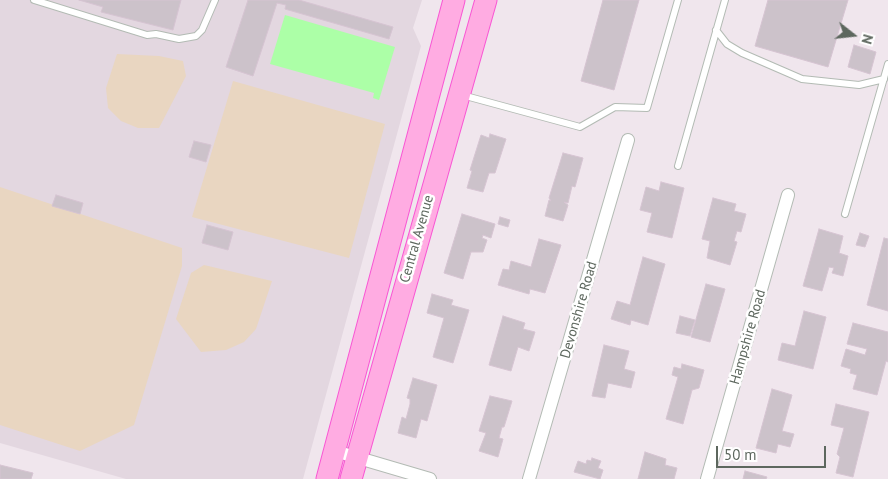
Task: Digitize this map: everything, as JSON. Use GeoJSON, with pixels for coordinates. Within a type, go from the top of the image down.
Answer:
{"type":"FeatureCollection","features":[{"type":"Feature","properties":{"kind":"main road","name":"Central Avenue"},"geometry":{"type":"LineString","coordinates":[[327,479],[454,0]]}},
{"type":"Feature","properties":{"kind":"main road","name":"Central Avenue"},"geometry":{"type":"LineString","coordinates":[[350,479],[486,0]]}},
{"type":"Feature","properties":{"kind":"street","name":"Devonshire Road"},"geometry":{"type":"LineString","coordinates":[[529,479],[628,140]]}},
{"type":"Feature","properties":{"kind":"street","name":"Hampshire Road"},"geometry":{"type":"LineString","coordinates":[[707,479],[788,195]]}},
{"type":"Feature","properties":{"kind":"street"},"geometry":{"type":"LineString","coordinates":[[335,451],[430,479]]}},
{"type":"Feature","properties":{"kind":"lane"},"geometry":{"type":"LineString","coordinates":[[34,0],[146,34],[179,39],[196,36],[202,30],[215,0]]}},
{"type":"Feature","properties":{"kind":"lane"},"geometry":{"type":"LineString","coordinates":[[458,94],[580,127],[615,107],[647,108],[678,0]]}},
{"type":"Feature","properties":{"kind":"lane"},"geometry":{"type":"LineString","coordinates":[[678,166],[725,0]]}},
{"type":"Feature","properties":{"kind":"lane"},"geometry":{"type":"LineString","coordinates":[[716,30],[727,44],[742,53],[802,79],[859,85],[884,79]]}},
{"type":"Feature","properties":{"kind":"lane"},"geometry":{"type":"LineString","coordinates":[[845,214],[888,64]]}},
{"type":"Feature","properties":{"kind":"shaded area"},"geometry":{"type":"Polygon","coordinates":[[[0,0],[422,0],[413,28],[421,46],[303,479],[126,479],[0,443],[0,0]]]}},
{"type":"Feature","properties":{"kind":"shaded area"},"geometry":{"type":"Polygon","coordinates":[[[285,15],[395,47],[379,100],[373,98],[374,93],[270,64],[285,15]]]}},
{"type":"Feature","properties":{"kind":"shaded area"},"geometry":{"type":"Polygon","coordinates":[[[117,54],[159,56],[183,61],[186,76],[159,128],[138,128],[121,121],[108,108],[106,88],[117,54]]]}},
{"type":"Feature","properties":{"kind":"shaded area"},"geometry":{"type":"Polygon","coordinates":[[[233,81],[385,124],[349,258],[192,217],[233,81]]]}},
{"type":"Feature","properties":{"kind":"shaded area"},"geometry":{"type":"Polygon","coordinates":[[[0,187],[182,248],[182,266],[134,425],[80,451],[0,425],[0,187]]]}},
{"type":"Feature","properties":{"kind":"shaded area"},"geometry":{"type":"Polygon","coordinates":[[[204,265],[272,281],[256,329],[244,342],[226,350],[201,352],[176,319],[191,273],[204,265]]]}},
{"type":"Feature","properties":{"kind":"building"},"geometry":{"type":"Polygon","coordinates":[[[79,0],[181,0],[173,30],[101,12],[103,7],[79,0]]]}},
{"type":"Feature","properties":{"kind":"building"},"geometry":{"type":"Polygon","coordinates":[[[248,0],[299,0],[393,27],[389,39],[285,9],[286,5],[277,3],[253,76],[226,67],[248,0]]]}},
{"type":"Feature","properties":{"kind":"building"},"geometry":{"type":"Polygon","coordinates":[[[603,0],[639,0],[614,90],[581,81],[603,0]]]}},
{"type":"Feature","properties":{"kind":"building"},"geometry":{"type":"Polygon","coordinates":[[[768,0],[848,0],[828,67],[755,46],[768,0]]]}},
{"type":"Feature","properties":{"kind":"building"},"geometry":{"type":"Polygon","coordinates":[[[854,45],[876,52],[870,74],[848,67],[854,45]]]}},
{"type":"Feature","properties":{"kind":"building"},"geometry":{"type":"Polygon","coordinates":[[[490,134],[506,139],[495,173],[489,173],[483,192],[467,188],[472,171],[470,170],[481,135],[489,138],[490,134]]]}},
{"type":"Feature","properties":{"kind":"building"},"geometry":{"type":"Polygon","coordinates":[[[194,141],[211,145],[206,162],[189,157],[194,141]]]}},
{"type":"Feature","properties":{"kind":"building"},"geometry":{"type":"Polygon","coordinates":[[[563,153],[583,158],[575,187],[572,186],[568,203],[564,202],[568,205],[563,221],[545,216],[549,200],[551,201],[549,198],[563,153]]]}},
{"type":"Feature","properties":{"kind":"building"},"geometry":{"type":"Polygon","coordinates":[[[661,182],[684,188],[672,238],[647,232],[652,213],[640,210],[646,187],[659,191],[661,182]]]}},
{"type":"Feature","properties":{"kind":"building"},"geometry":{"type":"Polygon","coordinates":[[[56,195],[83,203],[80,214],[52,206],[56,195]]]}},
{"type":"Feature","properties":{"kind":"building"},"geometry":{"type":"Polygon","coordinates":[[[713,198],[736,204],[734,211],[746,214],[741,232],[737,231],[734,241],[737,242],[730,265],[707,258],[710,241],[702,239],[713,198]]]}},
{"type":"Feature","properties":{"kind":"building"},"geometry":{"type":"Polygon","coordinates":[[[462,214],[495,224],[491,238],[483,235],[482,238],[487,240],[483,252],[471,252],[463,279],[444,273],[462,214]]]}},
{"type":"Feature","properties":{"kind":"building"},"geometry":{"type":"Polygon","coordinates":[[[500,217],[510,220],[508,227],[498,224],[500,217]]]}},
{"type":"Feature","properties":{"kind":"building"},"geometry":{"type":"Polygon","coordinates":[[[207,225],[233,232],[228,250],[202,243],[207,225]]]}},
{"type":"Feature","properties":{"kind":"building"},"geometry":{"type":"Polygon","coordinates":[[[819,229],[843,236],[839,253],[848,256],[843,276],[832,273],[834,268],[829,267],[822,291],[803,286],[819,229]]]}},
{"type":"Feature","properties":{"kind":"building"},"geometry":{"type":"Polygon","coordinates":[[[860,233],[869,236],[865,247],[856,245],[860,233]]]}},
{"type":"Feature","properties":{"kind":"building"},"geometry":{"type":"Polygon","coordinates":[[[884,238],[888,239],[888,311],[867,305],[884,238]]]}},
{"type":"Feature","properties":{"kind":"building"},"geometry":{"type":"Polygon","coordinates":[[[539,239],[561,245],[545,293],[530,289],[529,294],[498,285],[503,269],[509,270],[511,261],[531,267],[539,239]]]}},
{"type":"Feature","properties":{"kind":"building"},"geometry":{"type":"Polygon","coordinates":[[[643,257],[665,264],[648,325],[631,320],[630,325],[611,319],[617,301],[630,305],[643,257]]]}},
{"type":"Feature","properties":{"kind":"building"},"geometry":{"type":"Polygon","coordinates":[[[706,284],[725,289],[710,342],[691,337],[706,284]]]}},
{"type":"Feature","properties":{"kind":"building"},"geometry":{"type":"Polygon","coordinates":[[[432,294],[453,300],[451,305],[469,310],[453,363],[433,357],[444,318],[427,313],[432,294]]]}},
{"type":"Feature","properties":{"kind":"building"},"geometry":{"type":"Polygon","coordinates":[[[804,311],[826,317],[813,369],[778,360],[782,343],[795,346],[804,311]]]}},
{"type":"Feature","properties":{"kind":"building"},"geometry":{"type":"Polygon","coordinates":[[[503,316],[525,323],[523,329],[535,332],[529,351],[518,347],[511,371],[489,365],[503,316]]]}},
{"type":"Feature","properties":{"kind":"building"},"geometry":{"type":"Polygon","coordinates":[[[680,316],[695,320],[690,336],[676,333],[680,316]]]}},
{"type":"Feature","properties":{"kind":"building"},"geometry":{"type":"Polygon","coordinates":[[[853,323],[888,332],[888,362],[886,361],[877,395],[853,389],[857,375],[850,373],[851,369],[841,366],[846,349],[865,355],[867,349],[847,344],[853,323]]]}},
{"type":"Feature","properties":{"kind":"building"},"geometry":{"type":"Polygon","coordinates":[[[604,345],[629,351],[624,369],[635,372],[631,388],[608,383],[605,398],[592,396],[604,345]]]}},
{"type":"Feature","properties":{"kind":"building"},"geometry":{"type":"Polygon","coordinates":[[[682,364],[704,370],[699,388],[692,390],[683,424],[666,419],[678,377],[672,375],[674,367],[681,369],[682,364]]]}},
{"type":"Feature","properties":{"kind":"building"},"geometry":{"type":"Polygon","coordinates":[[[413,378],[437,385],[427,421],[421,419],[416,438],[398,433],[402,417],[406,419],[410,404],[410,399],[407,398],[413,378]]]}},
{"type":"Feature","properties":{"kind":"building"},"geometry":{"type":"Polygon","coordinates":[[[772,389],[792,395],[782,431],[794,434],[790,447],[778,444],[776,453],[756,448],[772,389]]]}},
{"type":"Feature","properties":{"kind":"building"},"geometry":{"type":"Polygon","coordinates":[[[490,396],[512,401],[499,438],[503,439],[498,457],[479,451],[486,433],[479,431],[490,396]]]}},
{"type":"Feature","properties":{"kind":"building"},"geometry":{"type":"Polygon","coordinates":[[[836,404],[869,412],[853,477],[836,473],[840,457],[837,454],[844,428],[831,425],[836,404]]]}},
{"type":"Feature","properties":{"kind":"building"},"geometry":{"type":"Polygon","coordinates":[[[645,452],[666,459],[665,465],[677,468],[674,479],[638,479],[645,452]]]}},
{"type":"Feature","properties":{"kind":"building"},"geometry":{"type":"Polygon","coordinates":[[[592,458],[601,461],[598,468],[603,470],[600,479],[574,472],[578,461],[586,464],[587,460],[591,461],[592,458]]]}},
{"type":"Feature","properties":{"kind":"building"},"geometry":{"type":"Polygon","coordinates":[[[0,465],[33,473],[31,479],[0,479],[0,465]]]}},
{"type":"Feature","properties":{"kind":"building"},"geometry":{"type":"Polygon","coordinates":[[[745,471],[767,477],[766,479],[743,479],[745,471]]]}}]}
